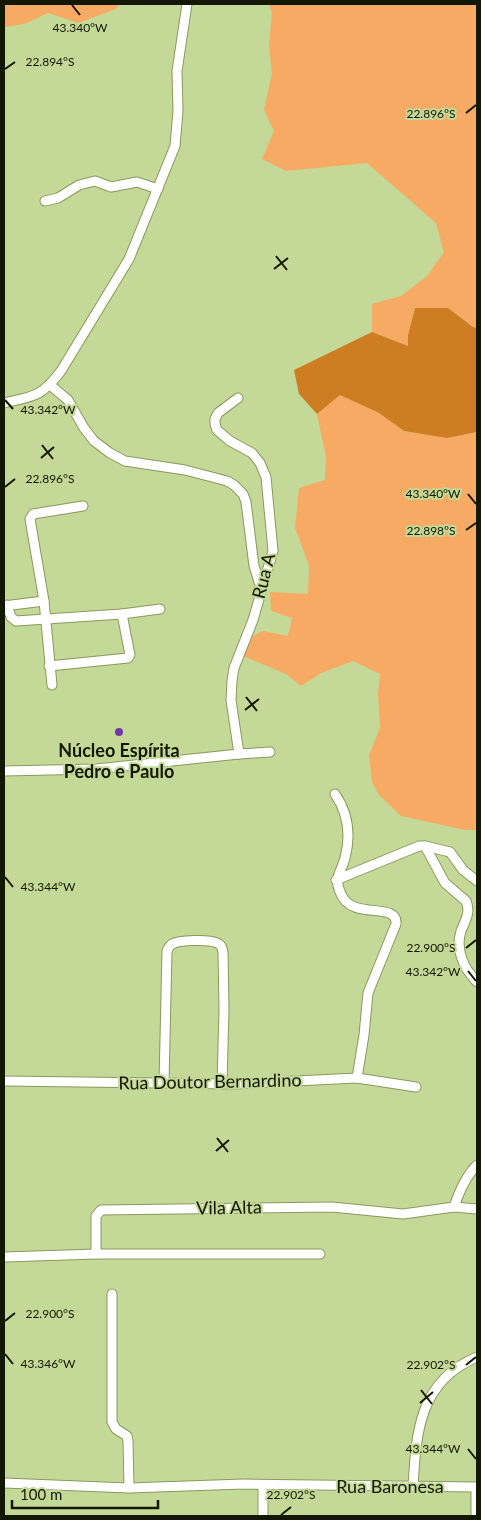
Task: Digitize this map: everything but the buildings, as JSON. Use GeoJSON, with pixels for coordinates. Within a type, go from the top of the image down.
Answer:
{"type":"FeatureCollection","features":[{"type":"Feature","properties":{"kind":"street"},"geometry":{"type":"LineString","coordinates":[[4,403],[37,396],[50,385],[61,371],[129,259],[175,146],[178,111],[177,71],[187,4]]}},
{"type":"Feature","properties":{"kind":"street"},"geometry":{"type":"LineString","coordinates":[[45,201],[58,198],[79,186],[95,181],[111,187],[137,182],[158,189]]}},
{"type":"Feature","properties":{"kind":"street"},"geometry":{"type":"LineString","coordinates":[[50,385],[68,400],[94,441],[125,461],[185,470],[234,485],[243,494],[246,502],[254,566],[261,588]]}},
{"type":"Feature","properties":{"kind":"street","name":"Rua A"},"geometry":{"type":"LineString","coordinates":[[238,398],[218,413],[215,424],[217,430],[230,441],[252,453],[260,463],[266,477],[273,552],[253,620],[234,668],[232,700],[239,754]]}},
{"type":"Feature","properties":{"kind":"street"},"geometry":{"type":"LineString","coordinates":[[52,685],[44,601],[30,518],[31,515],[83,506]]}},
{"type":"Feature","properties":{"kind":"street"},"geometry":{"type":"LineString","coordinates":[[44,601],[5,605],[11,617],[16,621],[122,614],[160,609]]}},
{"type":"Feature","properties":{"kind":"street"},"geometry":{"type":"LineString","coordinates":[[49,666],[128,658],[130,655],[122,614]]}},
{"type":"Feature","properties":{"kind":"street"},"geometry":{"type":"LineString","coordinates":[[4,771],[96,769],[270,752]]}},
{"type":"Feature","properties":{"kind":"street"},"geometry":{"type":"LineString","coordinates":[[335,794],[346,815],[348,829],[345,857],[336,880],[339,891],[347,904],[363,911],[389,912],[394,914],[396,919],[396,924],[368,993],[357,1078]]}},
{"type":"Feature","properties":{"kind":"street"},"geometry":{"type":"LineString","coordinates":[[336,880],[419,846],[425,846],[450,852],[463,870],[477,881]]}},
{"type":"Feature","properties":{"kind":"street"},"geometry":{"type":"LineString","coordinates":[[425,846],[445,883],[466,901],[468,906],[460,935],[460,949],[462,962],[477,982]]}},
{"type":"Feature","properties":{"kind":"street"},"geometry":{"type":"LineString","coordinates":[[164,1083],[167,950],[176,943],[197,940],[216,942],[223,952],[222,1084]]}},
{"type":"Feature","properties":{"kind":"street","name":"Rua Doutor Bernardino"},"geometry":{"type":"LineString","coordinates":[[4,1081],[222,1084],[357,1078],[416,1087]]}},
{"type":"Feature","properties":{"kind":"street"},"geometry":{"type":"LineString","coordinates":[[454,1207],[460,1190],[477,1165]]}},
{"type":"Feature","properties":{"kind":"street","name":"Vila Alta"},"geometry":{"type":"LineString","coordinates":[[96,1254],[96,1216],[101,1210],[332,1207],[403,1214],[454,1207],[477,1209]]}},
{"type":"Feature","properties":{"kind":"street"},"geometry":{"type":"LineString","coordinates":[[4,1257],[96,1254],[320,1254]]}},
{"type":"Feature","properties":{"kind":"street"},"geometry":{"type":"LineString","coordinates":[[112,1294],[112,1422],[116,1429],[127,1436],[129,1488]]}},
{"type":"Feature","properties":{"kind":"street"},"geometry":{"type":"LineString","coordinates":[[413,1488],[418,1431],[436,1387],[451,1372],[477,1357]]}},
{"type":"Feature","properties":{"kind":"street","name":"Rua Baronesa"},"geometry":{"type":"LineString","coordinates":[[4,1483],[129,1488],[263,1484],[413,1488],[477,1487]]}},
{"type":"Feature","properties":{"kind":"street"},"geometry":{"type":"LineString","coordinates":[[263,1484],[263,1516]]}},
{"type":"Feature","properties":{"kind":"street"},"geometry":{"type":"LineString","coordinates":[[476,1516],[477,1487]]}},
{"type":"Feature","properties":{"kind":"shaded area"},"geometry":{"type":"Polygon","coordinates":[[[4,4],[120,4],[116,9],[78,23],[48,13],[24,24],[4,27],[4,4]]]}},
{"type":"Feature","properties":{"kind":"shaded area"},"geometry":{"type":"Polygon","coordinates":[[[269,4],[477,4],[477,328],[448,308],[415,308],[408,335],[408,346],[372,332],[372,304],[401,296],[427,276],[444,252],[436,223],[367,163],[286,171],[262,159],[274,131],[264,110],[272,73],[269,45],[272,13],[269,4]]]}},
{"type":"Feature","properties":{"kind":"shaded area"},"geometry":{"type":"Polygon","coordinates":[[[415,308],[448,308],[477,328],[477,432],[447,438],[404,431],[379,413],[340,395],[317,414],[299,394],[294,370],[372,332],[408,346],[408,335],[415,308]]]}},
{"type":"Feature","properties":{"kind":"shaded area"},"geometry":{"type":"Polygon","coordinates":[[[340,395],[379,413],[404,431],[447,438],[477,432],[477,830],[465,830],[401,816],[379,795],[372,782],[369,755],[380,728],[378,694],[380,674],[353,661],[321,673],[301,686],[286,674],[243,656],[249,638],[263,631],[288,636],[292,618],[271,611],[270,592],[308,594],[309,566],[295,528],[299,488],[325,480],[326,457],[317,414],[340,395]]]}},
{"type":"Feature","properties":{"kind":"place","name":"Núcleo Espírita Pedro e Paulo"},"geometry":{"type":"Point","coordinates":[119,732]}}]}
